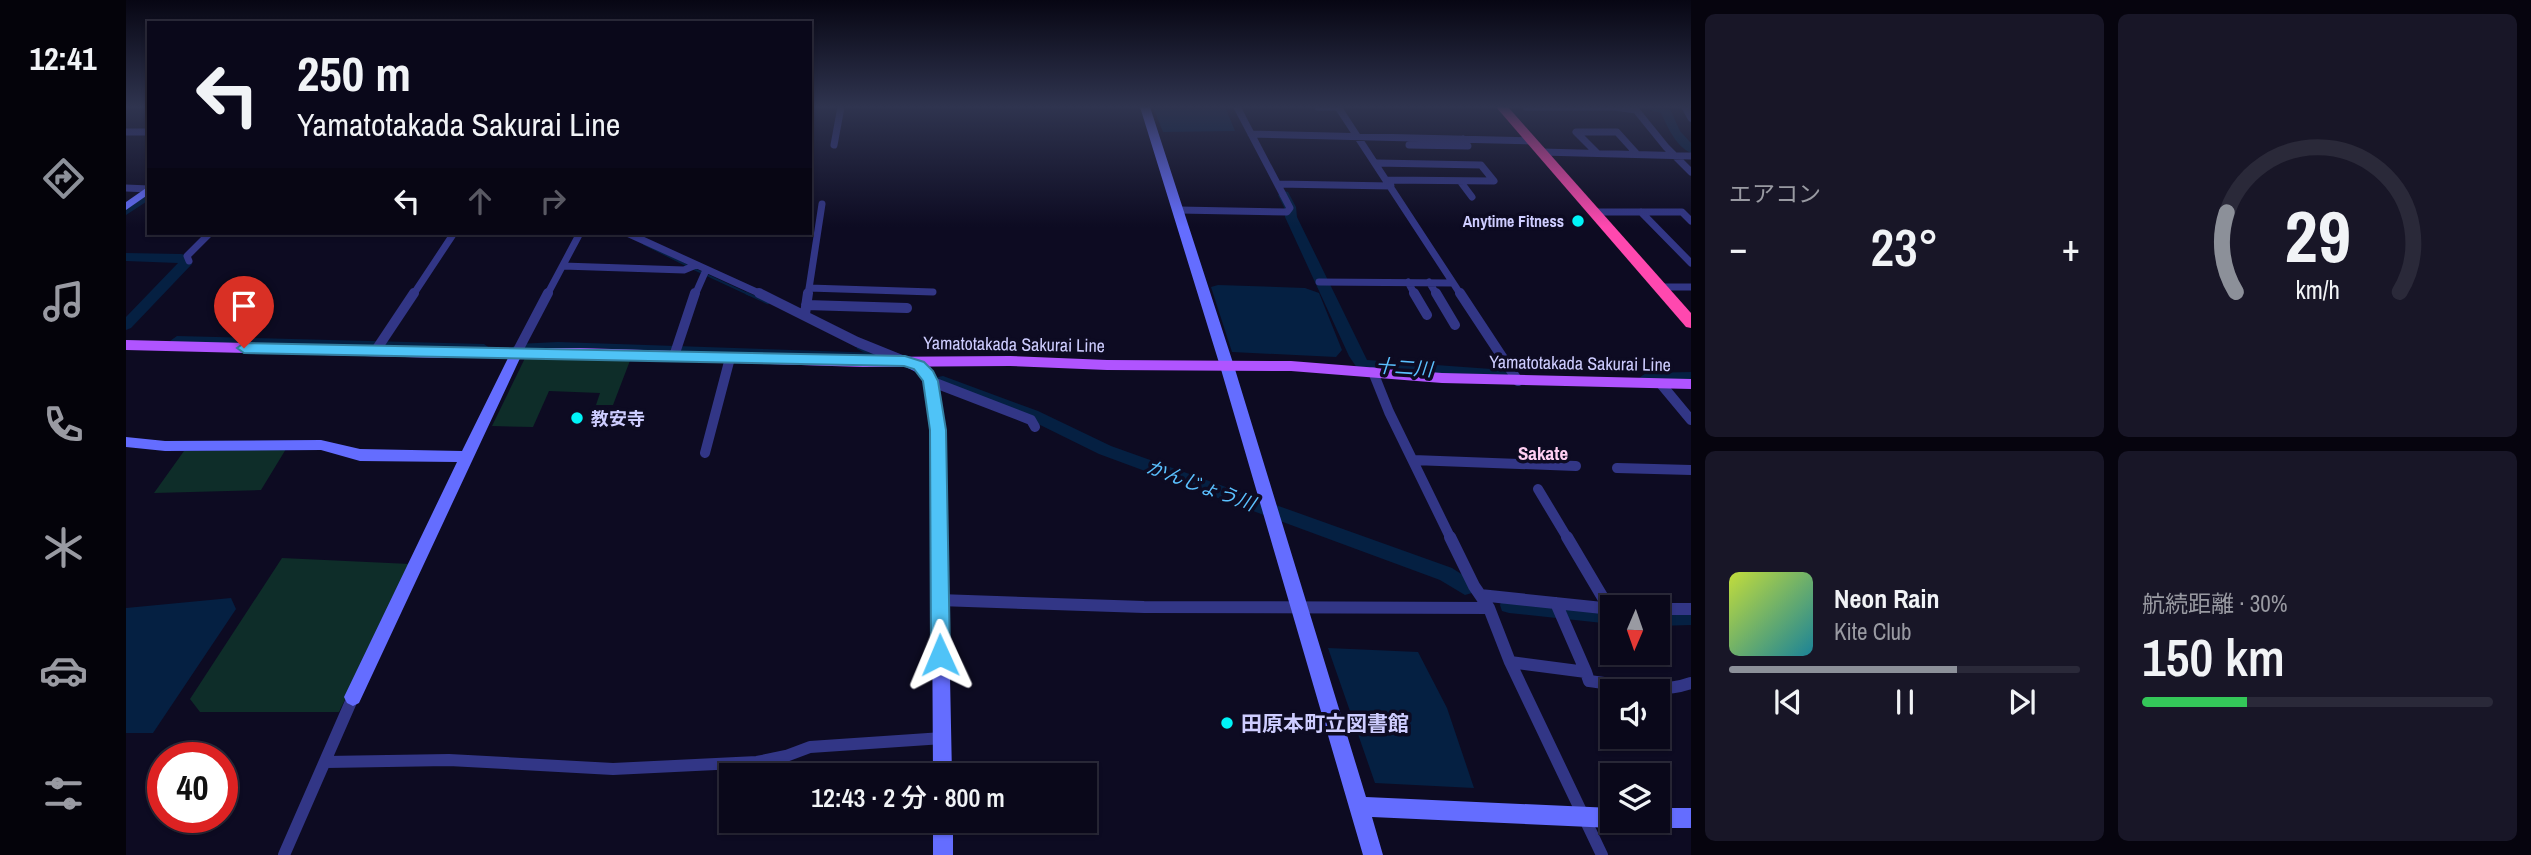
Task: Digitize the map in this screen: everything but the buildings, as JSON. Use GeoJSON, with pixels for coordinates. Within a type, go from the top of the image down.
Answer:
{"type":"FeatureCollection","features":[{"type":"Feature","properties":{"kind":"highway"},"geometry":{"type":"LineString","coordinates":[[1537,147],[1691,323]]}},
{"type":"Feature","properties":{"kind":"main road","name":"Yamatotakada Sakurai Line"},"geometry":{"type":"LineString","coordinates":[[126,345],[675,353],[730,358],[905,361],[1010,360],[1107,365],[1328,368],[1442,379],[1691,384]]}},
{"type":"Feature","properties":{"kind":"street"},"geometry":{"type":"LineString","coordinates":[[1158,147],[1227,366],[1373,855]]}},
{"type":"Feature","properties":{"kind":"street"},"geometry":{"type":"LineString","coordinates":[[1179,209],[1287,212],[1290,208],[1258,147]]}},
{"type":"Feature","properties":{"kind":"street"},"geometry":{"type":"LineString","coordinates":[[1366,147],[1452,283],[1518,381]]}},
{"type":"Feature","properties":{"kind":"street"},"geometry":{"type":"LineString","coordinates":[[1537,147],[1597,153],[1691,156]]}},
{"type":"Feature","properties":{"kind":"street"},"geometry":{"type":"LineString","coordinates":[[1591,147],[1597,153]]}},
{"type":"Feature","properties":{"kind":"street"},"geometry":{"type":"LineString","coordinates":[[1630,147],[1636,153]]}},
{"type":"Feature","properties":{"kind":"street"},"geometry":{"type":"LineString","coordinates":[[1670,147],[1691,172]]}},
{"type":"Feature","properties":{"kind":"street"},"geometry":{"type":"LineString","coordinates":[[1278,184],[1494,181],[1481,164],[1377,163]]}},
{"type":"Feature","properties":{"kind":"street"},"geometry":{"type":"LineString","coordinates":[[1460,181],[1472,197]]}},
{"type":"Feature","properties":{"kind":"street"},"geometry":{"type":"LineString","coordinates":[[126,188],[147,189]]}},
{"type":"Feature","properties":{"kind":"street"},"geometry":{"type":"LineString","coordinates":[[126,208],[147,191]]}},
{"type":"Feature","properties":{"kind":"street"},"geometry":{"type":"LineString","coordinates":[[806,309],[822,204]]}},
{"type":"Feature","properties":{"kind":"street"},"geometry":{"type":"LineString","coordinates":[[1594,212],[1686,212],[1691,221]]}},
{"type":"Feature","properties":{"kind":"street"},"geometry":{"type":"LineString","coordinates":[[1641,212],[1691,263]]}},
{"type":"Feature","properties":{"kind":"street"},"geometry":{"type":"LineString","coordinates":[[189,261],[187,256],[207,235]]}},
{"type":"Feature","properties":{"kind":"street"},"geometry":{"type":"LineString","coordinates":[[378,347],[453,235]]}},
{"type":"Feature","properties":{"kind":"street"},"geometry":{"type":"LineString","coordinates":[[284,855],[353,697],[466,457],[517,351],[579,235]]}},
{"type":"Feature","properties":{"kind":"street"},"geometry":{"type":"LineString","coordinates":[[631,235],[706,270],[806,309],[857,342],[926,371],[930,381],[939,457],[943,763]]}},
{"type":"Feature","properties":{"kind":"street"},"geometry":{"type":"LineString","coordinates":[[563,267],[684,270],[696,265]]}},
{"type":"Feature","properties":{"kind":"street"},"geometry":{"type":"LineString","coordinates":[[675,353],[700,279],[706,270]]}},
{"type":"Feature","properties":{"kind":"street"},"geometry":{"type":"LineString","coordinates":[[1319,282],[1452,283]]}},
{"type":"Feature","properties":{"kind":"street"},"geometry":{"type":"LineString","coordinates":[[1408,282],[1427,315]]}},
{"type":"Feature","properties":{"kind":"street"},"geometry":{"type":"LineString","coordinates":[[1429,282],[1455,324]]}},
{"type":"Feature","properties":{"kind":"street"},"geometry":{"type":"LineString","coordinates":[[1659,286],[1691,287]]}},
{"type":"Feature","properties":{"kind":"street"},"geometry":{"type":"LineString","coordinates":[[809,288],[933,292]]}},
{"type":"Feature","properties":{"kind":"street"},"geometry":{"type":"LineString","coordinates":[[806,309],[907,308]]}},
{"type":"Feature","properties":{"kind":"street"},"geometry":{"type":"LineString","coordinates":[[705,453],[730,358]]}},
{"type":"Feature","properties":{"kind":"street"},"geometry":{"type":"LineString","coordinates":[[1373,372],[1413,460],[1489,608],[1510,662],[1602,855]]}},
{"type":"Feature","properties":{"kind":"street"},"geometry":{"type":"LineString","coordinates":[[930,381],[1031,420],[1035,427]]}},
{"type":"Feature","properties":{"kind":"street"},"geometry":{"type":"LineString","coordinates":[[1661,384],[1691,420]]}},
{"type":"Feature","properties":{"kind":"street"},"geometry":{"type":"LineString","coordinates":[[126,442],[165,446],[321,445],[360,455],[466,457]]}},
{"type":"Feature","properties":{"kind":"street"},"geometry":{"type":"LineString","coordinates":[[1413,460],[1576,466]]}},
{"type":"Feature","properties":{"kind":"street"},"geometry":{"type":"LineString","coordinates":[[1617,468],[1691,470]]}},
{"type":"Feature","properties":{"kind":"street"},"geometry":{"type":"LineString","coordinates":[[1538,489],[1602,595]]}},
{"type":"Feature","properties":{"kind":"street"},"geometry":{"type":"LineString","coordinates":[[1480,595],[1558,608],[1600,609]]}},
{"type":"Feature","properties":{"kind":"street"},"geometry":{"type":"LineString","coordinates":[[939,600],[1144,607],[1489,608]]}},
{"type":"Feature","properties":{"kind":"street"},"geometry":{"type":"LineString","coordinates":[[1558,608],[1589,681],[1657,689],[1684,687],[1691,683]]}},
{"type":"Feature","properties":{"kind":"street"},"geometry":{"type":"LineString","coordinates":[[1670,610],[1691,609]]}},
{"type":"Feature","properties":{"kind":"street"},"geometry":{"type":"LineString","coordinates":[[1510,662],[1586,673]]}},
{"type":"Feature","properties":{"kind":"street"},"geometry":{"type":"LineString","coordinates":[[326,762],[449,760],[612,769],[757,762],[786,756],[810,747],[943,738]]}},
{"type":"Feature","properties":{"kind":"street"},"geometry":{"type":"LineString","coordinates":[[1359,807],[1600,818]]}},
{"type":"Feature","properties":{"kind":"street"},"geometry":{"type":"LineString","coordinates":[[1670,818],[1691,818]]}},
{"type":"Feature","properties":{"kind":"street"},"geometry":{"type":"LineString","coordinates":[[943,833],[943,855]]}},
{"type":"Feature","properties":{"kind":"green space"},"geometry":{"type":"Polygon","coordinates":[[[526,356],[631,358],[613,405],[596,405],[600,393],[549,391],[533,427],[492,426],[526,356]]]}},
{"type":"Feature","properties":{"kind":"green space"},"geometry":{"type":"Polygon","coordinates":[[[286,449],[261,490],[154,493],[184,451],[286,449]]]}},
{"type":"Feature","properties":{"kind":"green space"},"geometry":{"type":"Polygon","coordinates":[[[282,558],[410,564],[339,712],[200,712],[190,699],[282,558]]]}},
{"type":"Feature","properties":{"kind":"water"},"geometry":{"type":"Polygon","coordinates":[[[1211,287],[1305,288],[1319,293],[1342,350],[1336,357],[1232,352],[1211,287]]]}},
{"type":"Feature","properties":{"kind":"water"},"geometry":{"type":"Polygon","coordinates":[[[231,598],[236,609],[153,733],[126,733],[126,608],[231,598]]]}},
{"type":"Feature","properties":{"kind":"water"},"geometry":{"type":"Polygon","coordinates":[[[1328,648],[1418,652],[1447,708],[1474,788],[1375,783],[1328,648]]]}},
{"type":"Feature","properties":{"kind":"waterway"},"geometry":{"type":"LineString","coordinates":[[1688,147],[1691,150]]}},
{"type":"Feature","properties":{"kind":"waterway","name":"かんじょう川"},"geometry":{"type":"LineString","coordinates":[[126,211],[147,195]]}},
{"type":"Feature","properties":{"kind":"waterway","name":"十二川"},"geometry":{"type":"LineString","coordinates":[[1284,195],[1291,217],[1362,364],[1383,368],[1505,375]]}},
{"type":"Feature","properties":{"kind":"waterway"},"geometry":{"type":"LineString","coordinates":[[644,244],[688,266]]}},
{"type":"Feature","properties":{"kind":"waterway","name":"かんじょう川"},"geometry":{"type":"LineString","coordinates":[[126,257],[181,258],[185,264],[126,325]]}},
{"type":"Feature","properties":{"kind":"waterway"},"geometry":{"type":"LineString","coordinates":[[694,269],[750,295]]}},
{"type":"Feature","properties":{"kind":"waterway"},"geometry":{"type":"LineString","coordinates":[[746,293],[768,303]]}},
{"type":"Feature","properties":{"kind":"waterway","name":"かんじょう川"},"geometry":{"type":"LineString","coordinates":[[177,341],[484,349]]}},
{"type":"Feature","properties":{"kind":"waterway","name":"かんじょう川"},"geometry":{"type":"LineString","coordinates":[[517,349],[558,347],[880,358]]}},
{"type":"Feature","properties":{"kind":"waterway"},"geometry":{"type":"LineString","coordinates":[[858,348],[875,357]]}},
{"type":"Feature","properties":{"kind":"waterway","name":"十二川"},"geometry":{"type":"LineString","coordinates":[[1646,378],[1691,377]]}},
{"type":"Feature","properties":{"kind":"waterway","name":"かんじょう川"},"geometry":{"type":"LineString","coordinates":[[943,381],[1033,415],[1105,450],[1446,574],[1465,587]]}},
{"type":"Feature","properties":{"kind":"waterway","name":"かんじょう川"},"geometry":{"type":"LineString","coordinates":[[1509,605],[1600,615]]}},
{"type":"Feature","properties":{"kind":"waterway","name":"かんじょう川"},"geometry":{"type":"LineString","coordinates":[[1670,618],[1691,617]]}},
{"type":"Feature","properties":{"kind":"place","name":"Anytime Fitness"},"geometry":{"type":"Point","coordinates":[1578,221]}},
{"type":"Feature","properties":{"kind":"place","name":"教安寺"},"geometry":{"type":"Point","coordinates":[577,418]}},
{"type":"Feature","properties":{"kind":"place","name":"田原本町立図書館"},"geometry":{"type":"Point","coordinates":[1227,723]}},
{"type":"Feature","properties":{"kind":"district","name":"Sakate"},"geometry":{"type":"Point","coordinates":[1543,453]}},
{"type":"Feature","properties":{"kind":"route"},"geometry":{"type":"LineString","coordinates":[[244,348],[905,361],[919,366],[926,371],[930,381],[938,430],[940,655]]}}]}
